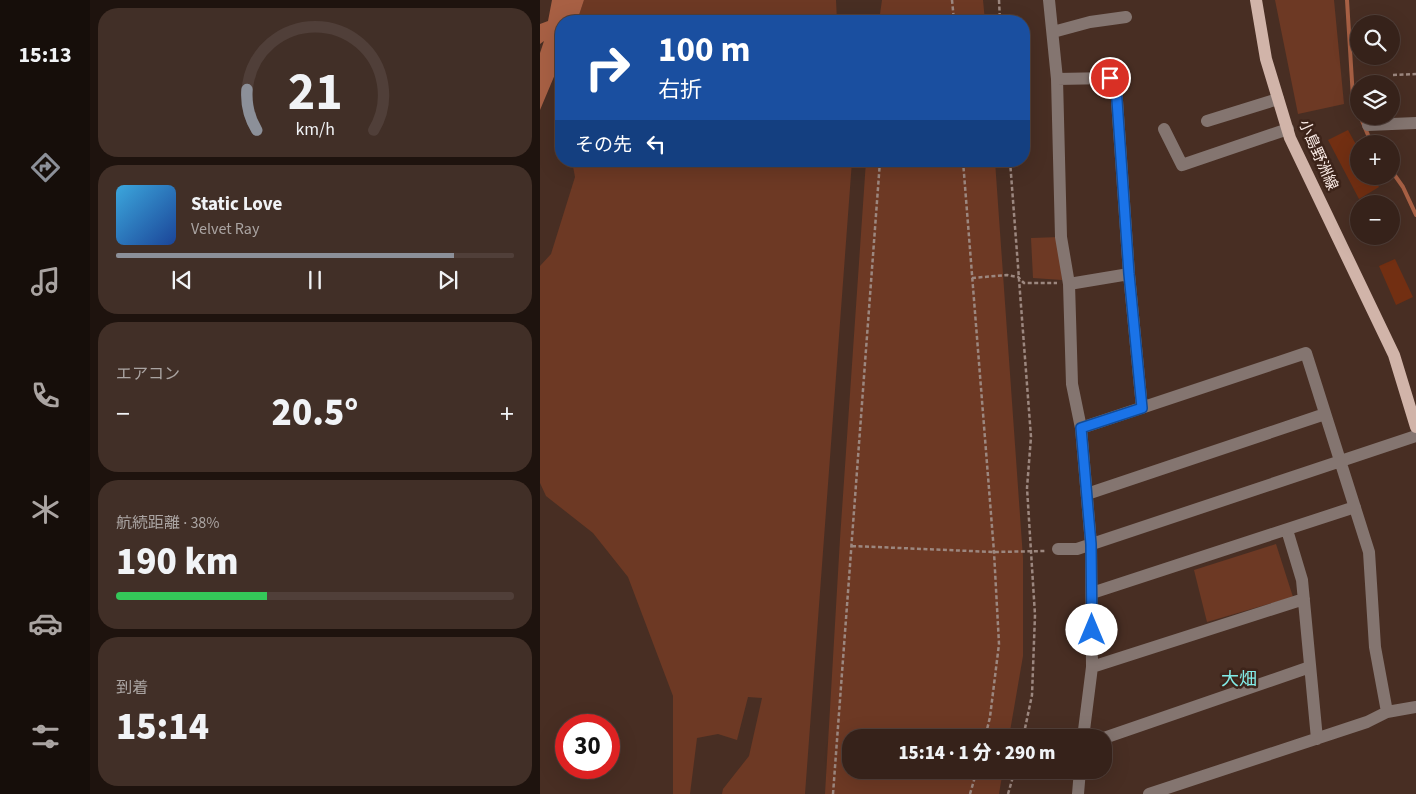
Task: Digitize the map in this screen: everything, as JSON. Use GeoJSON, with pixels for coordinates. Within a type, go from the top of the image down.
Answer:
{"type":"FeatureCollection","features":[{"type":"Feature","properties":{"kind":"main road","name":"小島野洲線"},"geometry":{"type":"LineString","coordinates":[[1256,0],[1266,59],[1290,138],[1394,355],[1416,427]]}},
{"type":"Feature","properties":{"kind":"street"},"geometry":{"type":"LineString","coordinates":[[1050,0],[1057,79],[1061,237],[1069,284],[1072,384],[1081,428],[1091,544],[1092,667],[1084,729]]}},
{"type":"Feature","properties":{"kind":"street"},"geometry":{"type":"LineString","coordinates":[[1053,32],[1090,22],[1126,17]]}},
{"type":"Feature","properties":{"kind":"street"},"geometry":{"type":"LineString","coordinates":[[1057,79],[1110,78],[1116,86],[1129,274],[1142,408]]}},
{"type":"Feature","properties":{"kind":"street"},"geometry":{"type":"LineString","coordinates":[[1207,121],[1278,99]]}},
{"type":"Feature","properties":{"kind":"street"},"geometry":{"type":"LineString","coordinates":[[1400,123],[1416,122]]}},
{"type":"Feature","properties":{"kind":"street"},"geometry":{"type":"LineString","coordinates":[[1164,129],[1182,165],[1288,129]]}},
{"type":"Feature","properties":{"kind":"street"},"geometry":{"type":"LineString","coordinates":[[1069,284],[1129,274]]}},
{"type":"Feature","properties":{"kind":"street"},"geometry":{"type":"LineString","coordinates":[[1081,428],[1306,353],[1369,552],[1375,646],[1386,712]]}},
{"type":"Feature","properties":{"kind":"street"},"geometry":{"type":"LineString","coordinates":[[1087,494],[1326,414]]}},
{"type":"Feature","properties":{"kind":"street"},"geometry":{"type":"LineString","coordinates":[[1052,550],[1077,549],[1416,436]]}},
{"type":"Feature","properties":{"kind":"street"},"geometry":{"type":"LineString","coordinates":[[1092,593],[1355,507]]}},
{"type":"Feature","properties":{"kind":"street"},"geometry":{"type":"LineString","coordinates":[[1287,530],[1302,580],[1317,739]]}},
{"type":"Feature","properties":{"kind":"street"},"geometry":{"type":"LineString","coordinates":[[1092,667],[1304,599]]}},
{"type":"Feature","properties":{"kind":"street"},"geometry":{"type":"LineString","coordinates":[[1112,735],[1310,667]]}},
{"type":"Feature","properties":{"kind":"street"},"geometry":{"type":"LineString","coordinates":[[1149,794],[1173,790],[1367,722],[1386,712],[1416,707]]}},
{"type":"Feature","properties":{"kind":"street"},"geometry":{"type":"LineString","coordinates":[[1078,794],[1079,779]]}},
{"type":"Feature","properties":{"kind":"path"},"geometry":{"type":"LineString","coordinates":[[952,0],[953,15]]}},
{"type":"Feature","properties":{"kind":"path"},"geometry":{"type":"LineString","coordinates":[[999,0],[1000,15]]}},
{"type":"Feature","properties":{"kind":"path"},"geometry":{"type":"LineString","coordinates":[[1393,75],[1416,74]]}},
{"type":"Feature","properties":{"kind":"path"},"geometry":{"type":"LineString","coordinates":[[833,794],[880,167]]}},
{"type":"Feature","properties":{"kind":"path"},"geometry":{"type":"LineString","coordinates":[[964,167],[994,552],[999,644],[987,729]]}},
{"type":"Feature","properties":{"kind":"path"},"geometry":{"type":"LineString","coordinates":[[1010,167],[1031,437],[1027,488],[1035,616],[1032,695],[1024,729]]}},
{"type":"Feature","properties":{"kind":"path"},"geometry":{"type":"LineString","coordinates":[[972,278],[1007,274],[1018,277],[1024,283],[1069,284]]}},
{"type":"Feature","properties":{"kind":"path"},"geometry":{"type":"LineString","coordinates":[[852,546],[994,552],[1052,550]]}},
{"type":"Feature","properties":{"kind":"path"},"geometry":{"type":"LineString","coordinates":[[970,794],[974,779]]}},
{"type":"Feature","properties":{"kind":"path"},"geometry":{"type":"LineString","coordinates":[[1008,794],[1012,779]]}},
{"type":"Feature","properties":{"kind":"shaded area"},"geometry":{"type":"Polygon","coordinates":[[[552,0],[584,0],[579,15],[555,15],[555,74],[540,110],[540,53],[544,41],[540,44],[540,24],[548,21],[552,0]]]}},
{"type":"Feature","properties":{"kind":"shaded area"},"geometry":{"type":"Polygon","coordinates":[[[584,0],[836,0],[837,15],[579,15],[584,0]]]}},
{"type":"Feature","properties":{"kind":"shaded area"},"geometry":{"type":"Polygon","coordinates":[[[882,0],[983,0],[984,15],[880,15],[882,0]]]}},
{"type":"Feature","properties":{"kind":"shaded area"},"geometry":{"type":"Polygon","coordinates":[[[1275,0],[1334,0],[1344,104],[1298,114],[1275,0]]]}},
{"type":"Feature","properties":{"kind":"shaded area"},"geometry":{"type":"Polygon","coordinates":[[[573,167],[852,167],[805,794],[722,794],[723,789],[749,756],[762,698],[748,697],[737,740],[718,734],[697,738],[690,794],[673,794],[673,696],[628,577],[593,533],[546,496],[540,483],[540,266],[551,254],[575,177],[573,167]]]}},
{"type":"Feature","properties":{"kind":"shaded area"},"geometry":{"type":"Polygon","coordinates":[[[866,167],[995,167],[1023,558],[1023,656],[1010,729],[842,729],[842,779],[1002,779],[999,794],[825,794],[840,539],[866,167]]]}},
{"type":"Feature","properties":{"kind":"shaded area"},"geometry":{"type":"Polygon","coordinates":[[[1060,237],[1062,280],[1033,278],[1031,238],[1060,237]]]}},
{"type":"Feature","properties":{"kind":"shaded area"},"geometry":{"type":"Polygon","coordinates":[[[1276,544],[1293,597],[1207,622],[1194,570],[1276,544]]]}},
{"type":"Feature","properties":{"kind":"building"},"geometry":{"type":"Polygon","coordinates":[[[1348,130],[1351,135],[1350,182],[1328,140],[1348,130]]]}},
{"type":"Feature","properties":{"kind":"building"},"geometry":{"type":"Polygon","coordinates":[[[1352,185],[1378,185],[1379,187],[1366,195],[1357,195],[1352,185]]]}},
{"type":"Feature","properties":{"kind":"building"},"geometry":{"type":"Polygon","coordinates":[[[1395,259],[1413,297],[1396,305],[1379,266],[1395,259]]]}},
{"type":"Feature","properties":{"kind":"waterway"},"geometry":{"type":"LineString","coordinates":[[1347,0],[1352,75]]}},
{"type":"Feature","properties":{"kind":"waterway"},"geometry":{"type":"LineString","coordinates":[[1364,125],[1368,135]]}},
{"type":"Feature","properties":{"kind":"waterway"},"geometry":{"type":"LineString","coordinates":[[1400,183],[1416,215]]}},
{"type":"Feature","properties":{"kind":"district","name":"大畑"},"geometry":{"type":"Point","coordinates":[1239,679]}},
{"type":"Feature","properties":{"kind":"route"},"geometry":{"type":"LineString","coordinates":[[1092,630],[1091,544],[1081,428],[1142,408],[1132,314],[1116,86],[1110,78]]}}]}
